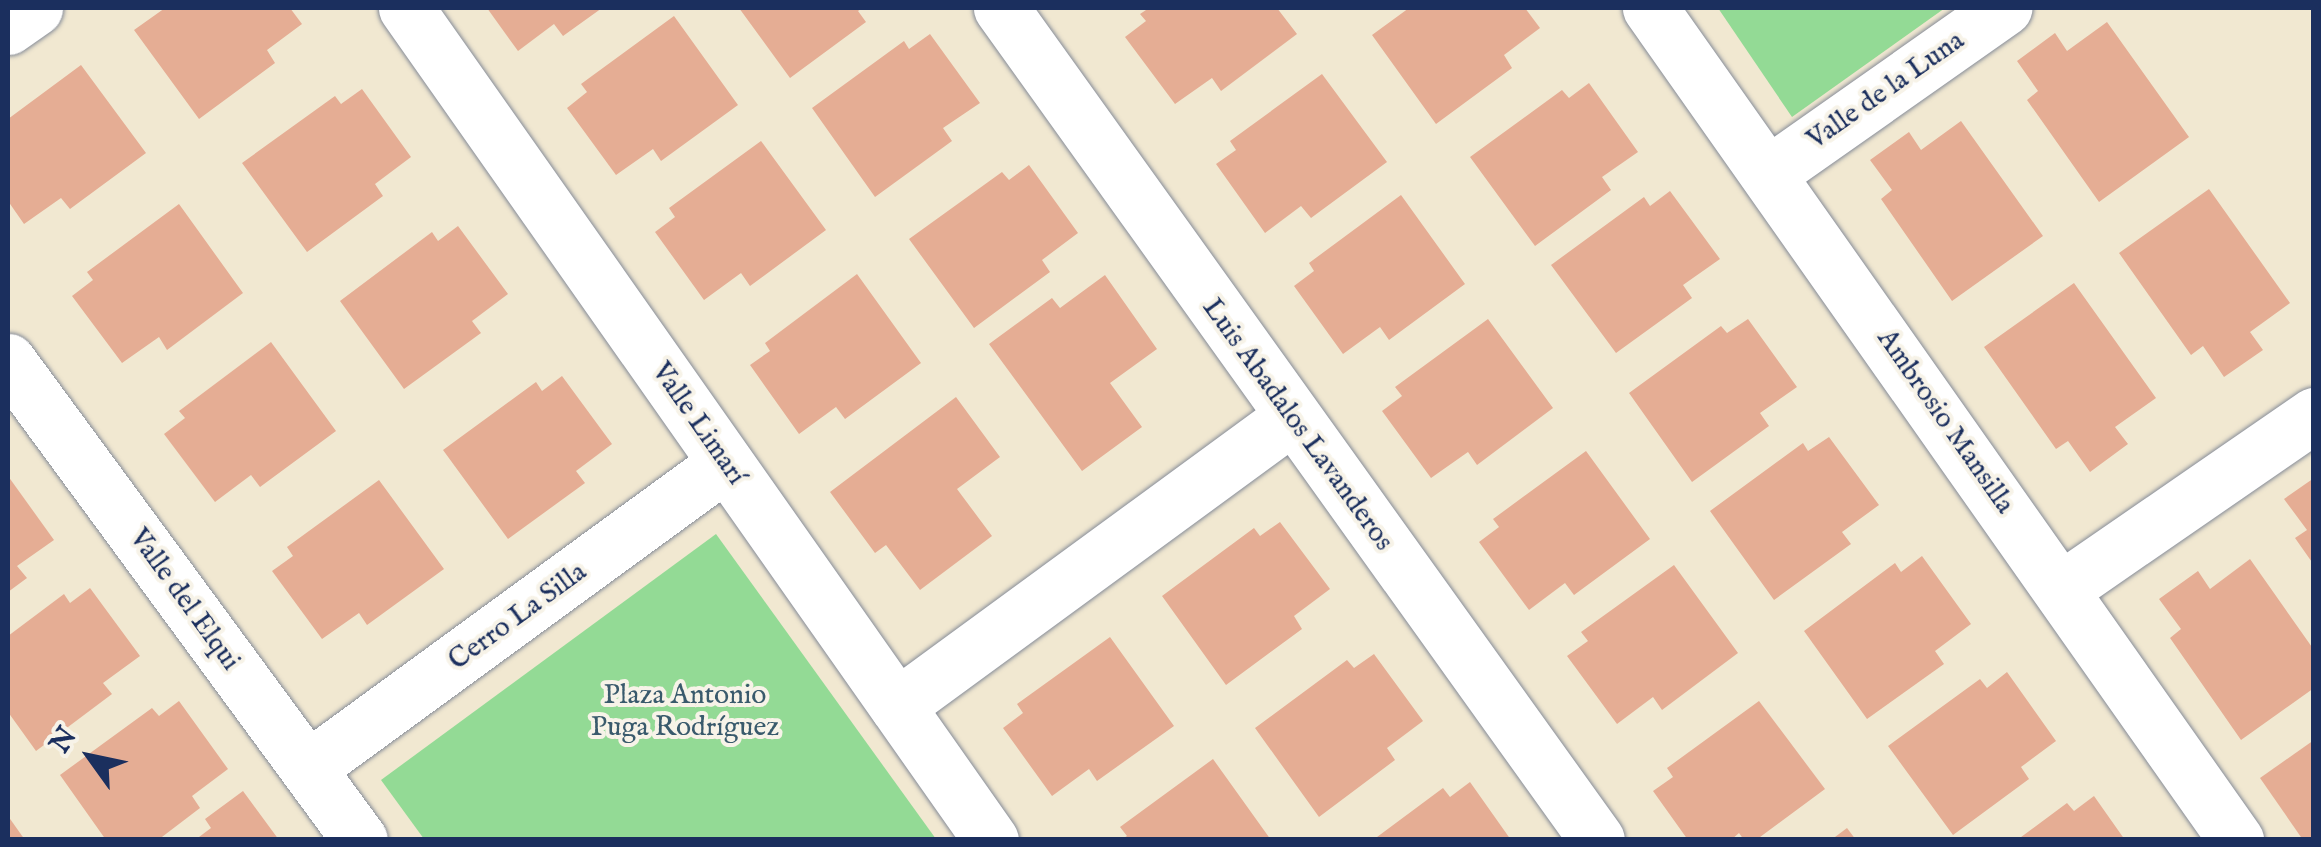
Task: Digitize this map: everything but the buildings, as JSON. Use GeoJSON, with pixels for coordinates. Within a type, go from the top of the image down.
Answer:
{"type":"FeatureCollection","features":[{"type":"Feature","properties":{"kind":"street"},"geometry":{"type":"LineString","coordinates":[[8,27],[34,8]]}},
{"type":"Feature","properties":{"kind":"street","name":"Valle Limarí"},"geometry":{"type":"LineString","coordinates":[[406,8],[991,840]]}},
{"type":"Feature","properties":{"kind":"street","name":"Luis Abadalos Lavanderos"},"geometry":{"type":"LineString","coordinates":[[1001,8],[1291,418],[1597,840]]}},
{"type":"Feature","properties":{"kind":"street","name":"Ambrosio Mansilla"},"geometry":{"type":"LineString","coordinates":[[1650,8],[2063,588],[2236,840]]}},
{"type":"Feature","properties":{"kind":"street","name":"Valle de la Luna"},"geometry":{"type":"LineString","coordinates":[[1768,174],[2004,8]]}},
{"type":"Feature","properties":{"kind":"street","name":"Valle del Elqui"},"geometry":{"type":"LineString","coordinates":[[8,361],[360,840]]}},
{"type":"Feature","properties":{"kind":"street"},"geometry":{"type":"LineString","coordinates":[[2063,588],[2314,415]]}},
{"type":"Feature","properties":{"kind":"street"},"geometry":{"type":"LineString","coordinates":[[897,706],[1291,418]]}},
{"type":"Feature","properties":{"kind":"street","name":"Cerro La Silla"},"geometry":{"type":"LineString","coordinates":[[308,768],[726,463]]}},
{"type":"Feature","properties":{"kind":"green space"},"geometry":{"type":"Polygon","coordinates":[[[1718,8],[1945,8],[1792,117],[1718,8]]]}},
{"type":"Feature","properties":{"kind":"green space","name":"Plaza Antonio Puga Rodríguez"},"geometry":{"type":"Polygon","coordinates":[[[716,534],[936,839],[424,839],[381,780],[716,534]]]}}]}
